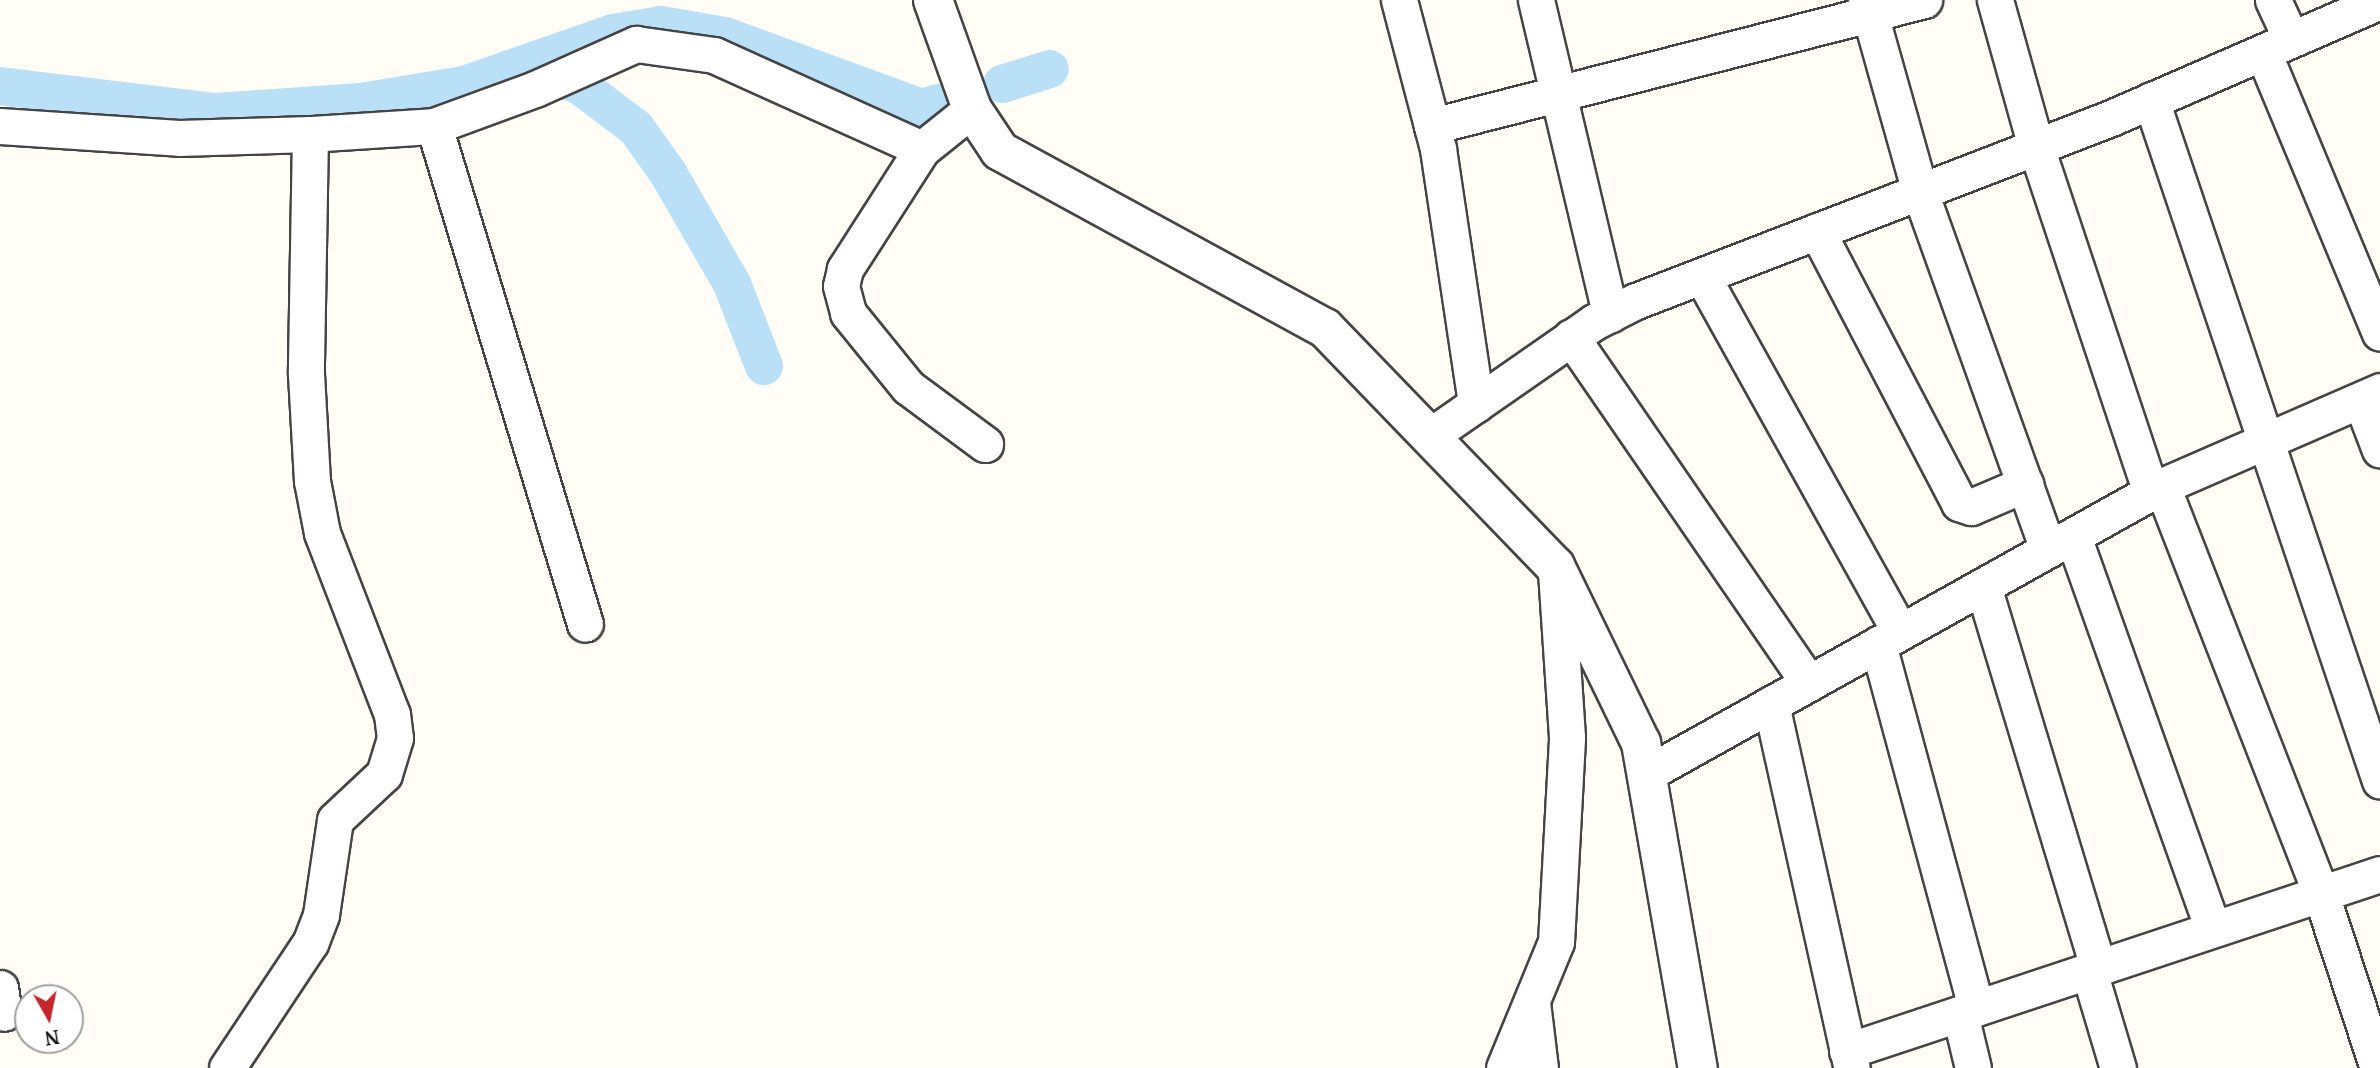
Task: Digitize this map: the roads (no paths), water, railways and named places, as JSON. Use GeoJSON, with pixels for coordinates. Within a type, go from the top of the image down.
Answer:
{"type":"FeatureCollection","features":[{"type":"Feature","properties":{"kind":"street"},"geometry":{"type":"LineString","coordinates":[[933,0],[972,109],[1000,151],[1325,328],[1555,566],[1641,743],[1698,1068]]}},
{"type":"Feature","properties":{"kind":"street"},"geometry":{"type":"LineString","coordinates":[[1399,0],[1432,126],[1476,404]]}},
{"type":"Feature","properties":{"kind":"street"},"geometry":{"type":"LineString","coordinates":[[1536,0],[1610,314]]}},
{"type":"Feature","properties":{"kind":"street"},"geometry":{"type":"LineString","coordinates":[[1432,126],[1558,94],[1868,7],[1924,0]]}},
{"type":"Feature","properties":{"kind":"street"},"geometry":{"type":"LineString","coordinates":[[1994,0],[2036,147],[2156,489],[2321,894],[2378,1068]]}},
{"type":"Feature","properties":{"kind":"street"},"geometry":{"type":"LineString","coordinates":[[2273,0],[2277,46],[2380,333]]}},
{"type":"Feature","properties":{"kind":"street"},"geometry":{"type":"LineString","coordinates":[[1430,436],[1571,337],[1610,314],[2036,147],[2380,1]]}},
{"type":"Feature","properties":{"kind":"street"},"geometry":{"type":"LineString","coordinates":[[1868,7],[1920,192],[2025,484],[2060,543],[2213,929]]}},
{"type":"Feature","properties":{"kind":"street"},"geometry":{"type":"LineString","coordinates":[[0,126],[179,138],[310,134],[434,126],[535,89],[636,44],[714,55],[922,149]]}},
{"type":"Feature","properties":{"kind":"street"},"geometry":{"type":"LineString","coordinates":[[2151,100],[2264,444],[2380,781]]}},
{"type":"Feature","properties":{"kind":"street"},"geometry":{"type":"LineString","coordinates":[[972,109],[922,149],[845,269],[842,298],[848,313],[908,387],[985,444]]}},
{"type":"Feature","properties":{"kind":"street"},"geometry":{"type":"LineString","coordinates":[[434,126],[584,624]]}},
{"type":"Feature","properties":{"kind":"street"},"geometry":{"type":"LineString","coordinates":[[227,1068],[310,943],[321,915],[335,820],[384,774],[395,738],[392,714],[322,533],[312,481],[306,374],[310,134]]}},
{"type":"Feature","properties":{"kind":"street"},"geometry":{"type":"LineString","coordinates":[[1817,231],[1959,503],[1971,507],[2025,484]]}},
{"type":"Feature","properties":{"kind":"street"},"geometry":{"type":"LineString","coordinates":[[1702,276],[1889,638],[1968,1011],[1973,1068]]}},
{"type":"Feature","properties":{"kind":"street"},"geometry":{"type":"LineString","coordinates":[[1571,337],[1809,682]]}},
{"type":"Feature","properties":{"kind":"street"},"geometry":{"type":"LineString","coordinates":[[1646,774],[2156,489],[2371,395],[2380,450]]}},
{"type":"Feature","properties":{"kind":"street"},"geometry":{"type":"LineString","coordinates":[[1504,1068],[1556,942],[1567,737],[1555,566]]}},
{"type":"Feature","properties":{"kind":"street"},"geometry":{"type":"LineString","coordinates":[[1983,586],[2094,969],[2118,1068]]}},
{"type":"Feature","properties":{"kind":"street"},"geometry":{"type":"LineString","coordinates":[[1771,704],[1850,1059],[1968,1011],[2380,874]]}},
{"type":"Feature","properties":{"kind":"street"},"geometry":{"type":"LineString","coordinates":[[1532,1002],[1540,1068]]}},
{"type":"Feature","properties":{"kind":"waterway"},"geometry":{"type":"LineString","coordinates":[[0,86],[215,112],[361,102],[464,85],[613,33],[661,25],[725,36],[922,108],[938,103]]}},
{"type":"Feature","properties":{"kind":"waterway"},"geometry":{"type":"LineString","coordinates":[[532,69],[579,85],[636,128],[668,173],[732,284],[764,366]]}},
{"type":"Feature","properties":{"kind":"waterway"},"geometry":{"type":"LineString","coordinates":[[1002,84],[1050,69]]}}]}
